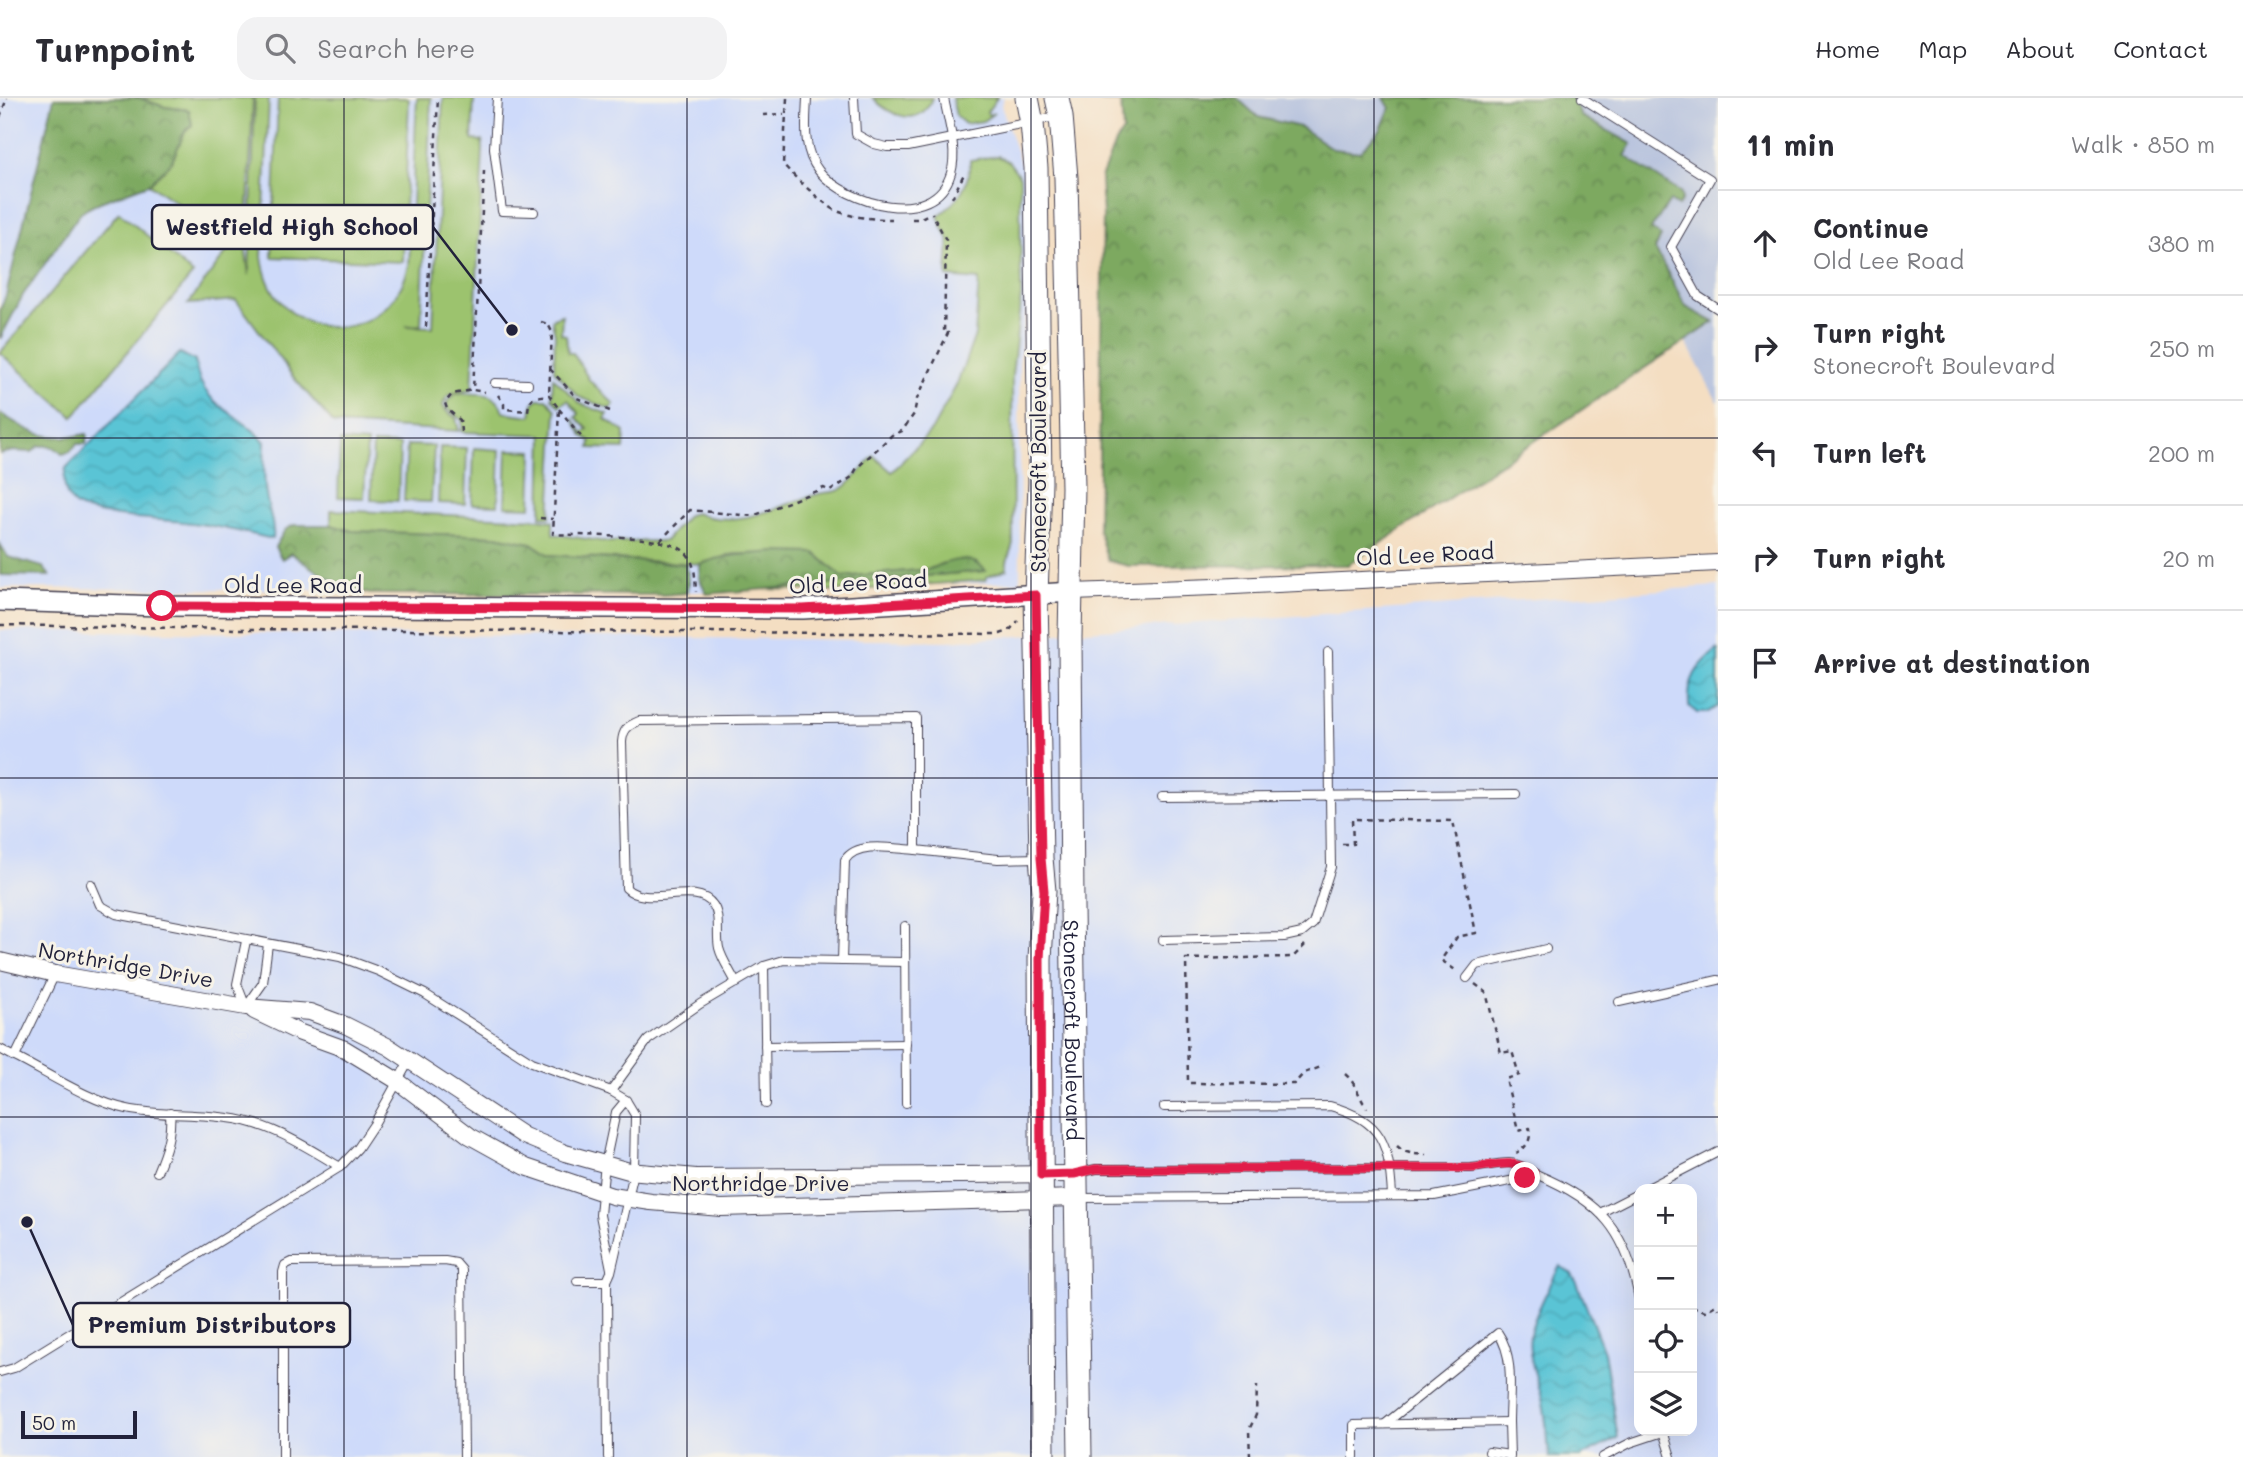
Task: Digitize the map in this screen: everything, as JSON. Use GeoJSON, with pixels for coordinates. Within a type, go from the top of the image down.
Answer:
{"type":"FeatureCollection","features":[{"type":"Feature","properties":{"kind":"main road","name":"Stonecroft Boulevard"},"geometry":{"type":"LineString","coordinates":[[1027,98],[1032,122],[1037,182],[1040,482],[1036,595],[1041,858],[1044,891],[1040,959],[1043,1457]]}},
{"type":"Feature","properties":{"kind":"main road","name":"Stonecroft Boulevard"},"geometry":{"type":"LineString","coordinates":[[1059,107],[1066,178],[1073,487],[1071,768],[1074,1174],[1080,1457]]}},
{"type":"Feature","properties":{"kind":"street","name":"Old Lee Road"},"geometry":{"type":"LineString","coordinates":[[0,601],[189,606],[698,609],[850,607],[1072,592],[1718,563]]}},
{"type":"Feature","properties":{"kind":"street","name":"Northridge Drive"},"geometry":{"type":"LineString","coordinates":[[0,961],[55,974],[246,1007],[310,1012],[345,1025],[388,1047],[524,1136],[565,1153],[634,1172],[696,1177],[1074,1174]]}},
{"type":"Feature","properties":{"kind":"street","name":"Northridge Drive"},"geometry":{"type":"LineString","coordinates":[[246,1007],[298,1032],[345,1049],[396,1080],[470,1136],[526,1167],[629,1199],[721,1208],[1075,1198]]}},
{"type":"Feature","properties":{"kind":"lane"},"geometry":{"type":"LineString","coordinates":[[497,98],[494,148],[502,211],[534,212]]}},
{"type":"Feature","properties":{"kind":"lane"},"geometry":{"type":"LineString","coordinates":[[807,98],[808,150],[819,171],[836,187],[874,203],[911,206],[924,203],[937,194],[951,173],[952,139],[944,98]]}},
{"type":"Feature","properties":{"kind":"lane"},"geometry":{"type":"LineString","coordinates":[[854,98],[856,134],[874,144],[895,148],[1032,122],[1059,107]]}},
{"type":"Feature","properties":{"kind":"lane"},"geometry":{"type":"LineString","coordinates":[[1582,98],[1710,179],[1671,247],[1698,296],[1718,309]]}},
{"type":"Feature","properties":{"kind":"lane"},"geometry":{"type":"LineString","coordinates":[[495,383],[528,384]]}},
{"type":"Feature","properties":{"kind":"lane"},"geometry":{"type":"LineString","coordinates":[[1163,940],[1284,937],[1309,930],[1313,925],[1331,867],[1328,652]]}},
{"type":"Feature","properties":{"kind":"lane"},"geometry":{"type":"LineString","coordinates":[[736,983],[720,950],[717,912],[706,898],[695,895],[637,895],[626,888],[622,742],[623,733],[628,726],[639,721],[916,718],[916,850]]}},
{"type":"Feature","properties":{"kind":"lane"},"geometry":{"type":"LineString","coordinates":[[1162,797],[1516,794]]}},
{"type":"Feature","properties":{"kind":"lane"},"geometry":{"type":"LineString","coordinates":[[842,961],[845,860],[850,853],[862,848],[916,850],[998,859],[1041,858]]}},
{"type":"Feature","properties":{"kind":"lane"},"geometry":{"type":"LineString","coordinates":[[91,884],[100,905],[116,914],[340,957],[378,971],[425,994],[532,1062],[611,1091],[626,1100],[635,1115],[634,1172],[609,1276]]}},
{"type":"Feature","properties":{"kind":"lane"},"geometry":{"type":"LineString","coordinates":[[905,926],[906,1103]]}},
{"type":"Feature","properties":{"kind":"lane"},"geometry":{"type":"LineString","coordinates":[[246,940],[237,984],[246,1007]]}},
{"type":"Feature","properties":{"kind":"lane"},"geometry":{"type":"LineString","coordinates":[[246,1007],[263,983],[268,944]]}},
{"type":"Feature","properties":{"kind":"lane"},"geometry":{"type":"LineString","coordinates":[[1467,978],[1477,965],[1546,949]]}},
{"type":"Feature","properties":{"kind":"lane"},"geometry":{"type":"LineString","coordinates":[[611,1091],[648,1040],[700,1004],[764,966],[784,961],[905,962]]}},
{"type":"Feature","properties":{"kind":"lane"},"geometry":{"type":"LineString","coordinates":[[764,966],[766,1104]]}},
{"type":"Feature","properties":{"kind":"lane"},"geometry":{"type":"LineString","coordinates":[[15,1057],[55,974]]}},
{"type":"Feature","properties":{"kind":"lane"},"geometry":{"type":"LineString","coordinates":[[1619,1002],[1718,980]]}},
{"type":"Feature","properties":{"kind":"lane"},"geometry":{"type":"LineString","coordinates":[[765,1046],[905,1044]]}},
{"type":"Feature","properties":{"kind":"lane"},"geometry":{"type":"LineString","coordinates":[[0,1049],[108,1104],[128,1110],[231,1118],[260,1125],[292,1138],[340,1167]]}},
{"type":"Feature","properties":{"kind":"lane"},"geometry":{"type":"LineString","coordinates":[[0,1372],[13,1367],[340,1167],[358,1148],[374,1124],[396,1080],[409,1061]]}},
{"type":"Feature","properties":{"kind":"lane"},"geometry":{"type":"LineString","coordinates":[[608,1457],[609,1276],[600,1215],[605,1164],[616,1112],[626,1100]]}},
{"type":"Feature","properties":{"kind":"lane"},"geometry":{"type":"LineString","coordinates":[[1164,1107],[1338,1108],[1357,1117],[1377,1132],[1383,1141],[1390,1168],[1392,1195]]}},
{"type":"Feature","properties":{"kind":"lane"},"geometry":{"type":"LineString","coordinates":[[157,1172],[167,1146],[170,1113]]}},
{"type":"Feature","properties":{"kind":"lane"},"geometry":{"type":"LineString","coordinates":[[1656,1184],[1718,1152]]}},
{"type":"Feature","properties":{"kind":"lane"},"geometry":{"type":"LineString","coordinates":[[1074,1174],[1096,1169],[1478,1167],[1511,1163],[1524,1166],[1569,1188],[1600,1213],[1617,1233],[1634,1271]]}},
{"type":"Feature","properties":{"kind":"lane"},"geometry":{"type":"LineString","coordinates":[[1075,1198],[1434,1196],[1525,1178],[1534,1173]]}},
{"type":"Feature","properties":{"kind":"lane"},"geometry":{"type":"LineString","coordinates":[[1600,1213],[1634,1196]]}},
{"type":"Feature","properties":{"kind":"lane"},"geometry":{"type":"LineString","coordinates":[[283,1457],[285,1265],[290,1262],[419,1261],[452,1262],[462,1270],[464,1457]]}},
{"type":"Feature","properties":{"kind":"lane"},"geometry":{"type":"LineString","coordinates":[[577,1282],[609,1276]]}},
{"type":"Feature","properties":{"kind":"lane"},"geometry":{"type":"LineString","coordinates":[[1385,1424],[1498,1333],[1504,1341],[1509,1360],[1510,1456],[1489,1452]]}},
{"type":"Feature","properties":{"kind":"lane"},"geometry":{"type":"LineString","coordinates":[[1354,1457],[1354,1425],[1509,1422]]}},
{"type":"Feature","properties":{"kind":"lane"},"geometry":{"type":"LineString","coordinates":[[1603,1457],[1651,1436]]}},
{"type":"Feature","properties":{"kind":"lane"},"geometry":{"type":"LineString","coordinates":[[1664,1436],[1671,1457]]}},
{"type":"Feature","properties":{"kind":"path"},"geometry":{"type":"LineString","coordinates":[[0,117],[7,98]]}},
{"type":"Feature","properties":{"kind":"path"},"geometry":{"type":"LineString","coordinates":[[426,327],[438,98]]}},
{"type":"Feature","properties":{"kind":"path"},"geometry":{"type":"LineString","coordinates":[[763,115],[786,114]]}},
{"type":"Feature","properties":{"kind":"path"},"geometry":{"type":"LineString","coordinates":[[474,390],[485,161]]}},
{"type":"Feature","properties":{"kind":"path"},"geometry":{"type":"LineString","coordinates":[[660,541],[690,510],[752,516],[824,488],[830,491],[852,477],[857,468],[892,435],[902,431],[914,414],[917,399],[948,334],[944,333],[946,240],[932,213]]}},
{"type":"Feature","properties":{"kind":"path"},"geometry":{"type":"LineString","coordinates":[[541,321],[548,324],[552,332],[549,395],[583,439]]}},
{"type":"Feature","properties":{"kind":"path"},"geometry":{"type":"LineString","coordinates":[[550,369],[577,398],[610,411]]}},
{"type":"Feature","properties":{"kind":"path"},"geometry":{"type":"LineString","coordinates":[[461,432],[460,420],[447,410],[445,403],[452,394],[474,390],[491,392],[498,396],[504,409],[528,411],[529,402],[534,397],[549,395]]}},
{"type":"Feature","properties":{"kind":"path"},"geometry":{"type":"LineString","coordinates":[[559,409],[553,534],[660,541],[685,551],[694,566],[698,609]]}},
{"type":"Feature","properties":{"kind":"path"},"geometry":{"type":"LineString","coordinates":[[540,518],[553,519]]}},
{"type":"Feature","properties":{"kind":"path"},"geometry":{"type":"LineString","coordinates":[[0,625],[1000,634],[1009,631],[1018,621],[1037,620]]}},
{"type":"Feature","properties":{"kind":"path"},"geometry":{"type":"LineString","coordinates":[[1338,845],[1353,844],[1352,819],[1453,821],[1476,933],[1457,937],[1441,960],[1486,992],[1501,1054],[1512,1051],[1519,1075],[1506,1079],[1518,1130],[1530,1128],[1531,1136],[1524,1149],[1514,1154]]}},
{"type":"Feature","properties":{"kind":"path"},"geometry":{"type":"LineString","coordinates":[[1309,942],[1293,957],[1186,959],[1188,1083],[1294,1084],[1304,1073],[1324,1066]]}},
{"type":"Feature","properties":{"kind":"path"},"geometry":{"type":"LineString","coordinates":[[1345,1074],[1356,1086],[1368,1110]]}},
{"type":"Feature","properties":{"kind":"path"},"geometry":{"type":"LineString","coordinates":[[1396,1144],[1401,1150],[1411,1154],[1438,1156]]}},
{"type":"Feature","properties":{"kind":"path"},"geometry":{"type":"LineString","coordinates":[[1697,1308],[1705,1311],[1717,1306]]}},
{"type":"Feature","properties":{"kind":"path"},"geometry":{"type":"LineString","coordinates":[[1250,1457],[1250,1430],[1256,1415],[1257,1387]]}},
{"type":"Feature","properties":{"kind":"shaded area"},"geometry":{"type":"Polygon","coordinates":[[[0,98],[1004,98],[1001,105],[1020,162],[1026,172],[1028,297],[1019,363],[1020,582],[696,592],[0,588],[0,98]]]}},
{"type":"Feature","properties":{"kind":"shaded area"},"geometry":{"type":"Polygon","coordinates":[[[1237,98],[1384,98],[1390,107],[1381,129],[1360,152],[1333,149],[1300,127],[1258,117],[1237,98]]]}},
{"type":"Feature","properties":{"kind":"shaded area"},"geometry":{"type":"Polygon","coordinates":[[[1557,98],[1718,98],[1718,403],[1557,98]]]}},
{"type":"Feature","properties":{"kind":"shaded area"},"geometry":{"type":"Polygon","coordinates":[[[1718,586],[1718,1457],[0,1457],[0,630],[948,641],[1718,586]]]}},
{"type":"Feature","properties":{"kind":"green space"},"geometry":{"type":"Polygon","coordinates":[[[54,98],[139,98],[165,107],[189,110],[192,125],[185,131],[171,163],[149,184],[81,212],[23,295],[0,339],[0,310],[6,295],[54,98]]]}},
{"type":"Feature","properties":{"kind":"green space"},"geometry":{"type":"Polygon","coordinates":[[[139,98],[253,98],[246,253],[249,275],[255,98],[269,98],[262,256],[270,286],[286,308],[307,321],[331,327],[356,324],[379,313],[397,293],[409,265],[417,98],[431,98],[421,325],[406,326],[433,327],[443,98],[474,98],[472,140],[482,141],[483,148],[472,389],[450,394],[443,406],[456,418],[459,431],[334,424],[294,378],[236,300],[188,304],[234,242],[149,184],[171,163],[185,131],[192,125],[189,110],[165,107],[139,98]]]}},
{"type":"Feature","properties":{"kind":"green space"},"geometry":{"type":"Polygon","coordinates":[[[278,98],[409,98],[403,262],[272,257],[278,98]]]}},
{"type":"Feature","properties":{"kind":"green space"},"geometry":{"type":"Polygon","coordinates":[[[873,98],[932,98],[927,108],[912,117],[887,110],[873,98]]]}},
{"type":"Feature","properties":{"kind":"green space"},"geometry":{"type":"Polygon","coordinates":[[[952,98],[997,98],[987,112],[989,115],[994,113],[983,121],[965,124],[956,116],[952,98]]]}},
{"type":"Feature","properties":{"kind":"green space"},"geometry":{"type":"Polygon","coordinates":[[[1088,98],[1237,98],[1258,117],[1300,127],[1333,149],[1360,152],[1381,129],[1390,108],[1384,98],[1572,98],[1581,116],[1632,144],[1625,156],[1681,193],[1682,200],[1678,206],[1670,201],[1651,229],[1661,236],[1655,249],[1686,307],[1714,322],[1348,565],[1129,566],[1108,561],[1098,529],[1103,215],[1101,178],[1115,143],[1123,131],[1121,102],[1088,98]]]}},
{"type":"Feature","properties":{"kind":"green space"},"geometry":{"type":"Polygon","coordinates":[[[998,156],[1009,162],[1020,177],[1021,296],[1012,376],[1013,543],[1007,559],[1007,569],[986,577],[986,580],[844,591],[762,589],[986,571],[943,563],[930,569],[842,577],[815,553],[734,554],[700,564],[549,555],[531,543],[496,536],[352,531],[331,525],[331,510],[538,519],[553,521],[553,534],[607,542],[665,541],[688,515],[695,513],[712,518],[743,518],[818,494],[840,490],[850,483],[874,456],[892,472],[932,430],[957,384],[975,335],[979,280],[947,277],[949,241],[938,216],[951,205],[965,185],[970,160],[998,156]]]}},
{"type":"Feature","properties":{"kind":"green space"},"geometry":{"type":"Polygon","coordinates":[[[119,212],[193,274],[73,417],[0,353],[119,212]]]}},
{"type":"Feature","properties":{"kind":"green space"},"geometry":{"type":"Polygon","coordinates":[[[562,315],[561,334],[566,335],[568,353],[573,353],[590,381],[614,404],[610,409],[579,397],[554,370],[555,334],[552,321],[562,315]]]}},
{"type":"Feature","properties":{"kind":"green space"},"geometry":{"type":"Polygon","coordinates":[[[553,377],[581,404],[608,414],[605,419],[625,432],[624,449],[590,448],[591,441],[583,436],[573,419],[583,433],[588,429],[576,417],[579,414],[568,400],[559,406],[552,398],[553,377]]]}},
{"type":"Feature","properties":{"kind":"green space"},"geometry":{"type":"Polygon","coordinates":[[[455,394],[490,396],[496,399],[503,412],[531,416],[533,403],[538,399],[547,399],[556,410],[550,517],[541,516],[543,435],[462,432],[462,420],[447,408],[447,402],[455,394]]]}},
{"type":"Feature","properties":{"kind":"green space"},"geometry":{"type":"Polygon","coordinates":[[[0,413],[41,434],[61,437],[87,434],[86,444],[77,444],[70,452],[62,454],[54,448],[39,446],[32,452],[14,451],[0,454],[0,413]]]}},
{"type":"Feature","properties":{"kind":"green space"},"geometry":{"type":"Polygon","coordinates":[[[340,441],[367,443],[364,498],[338,497],[340,441]]]}},
{"type":"Feature","properties":{"kind":"green space"},"geometry":{"type":"Polygon","coordinates":[[[373,444],[400,445],[398,501],[371,500],[373,444]]]}},
{"type":"Feature","properties":{"kind":"green space"},"geometry":{"type":"Polygon","coordinates":[[[407,445],[434,446],[431,502],[404,501],[407,445]]]}},
{"type":"Feature","properties":{"kind":"green space"},"geometry":{"type":"Polygon","coordinates":[[[440,447],[467,448],[465,504],[438,503],[440,447]]]}},
{"type":"Feature","properties":{"kind":"green space"},"geometry":{"type":"Polygon","coordinates":[[[474,448],[500,450],[498,505],[472,504],[474,448]]]}},
{"type":"Feature","properties":{"kind":"green space"},"geometry":{"type":"Polygon","coordinates":[[[507,450],[533,451],[531,507],[505,506],[507,450]]]}},
{"type":"Feature","properties":{"kind":"green space"},"geometry":{"type":"Polygon","coordinates":[[[294,525],[331,525],[352,531],[496,536],[531,543],[549,555],[686,564],[689,582],[687,593],[662,595],[370,594],[328,578],[291,553],[282,559],[275,547],[285,530],[294,525]]]}},
{"type":"Feature","properties":{"kind":"green space"},"geometry":{"type":"Polygon","coordinates":[[[0,544],[8,557],[43,567],[50,576],[0,575],[0,544]]]}},
{"type":"Feature","properties":{"kind":"green space"},"geometry":{"type":"Polygon","coordinates":[[[777,552],[815,553],[842,577],[930,569],[960,560],[974,562],[986,571],[707,594],[699,578],[700,564],[729,556],[777,552]]]}},
{"type":"Feature","properties":{"kind":"water"},"geometry":{"type":"Polygon","coordinates":[[[180,353],[195,361],[205,390],[213,400],[265,442],[264,481],[273,539],[202,524],[95,512],[74,504],[66,492],[66,468],[180,353]]]}},
{"type":"Feature","properties":{"kind":"water"},"geometry":{"type":"Polygon","coordinates":[[[1718,649],[1718,706],[1706,713],[1697,713],[1689,706],[1692,681],[1699,667],[1718,649]]]}},
{"type":"Feature","properties":{"kind":"water"},"geometry":{"type":"Polygon","coordinates":[[[1560,1266],[1571,1273],[1577,1283],[1604,1352],[1618,1438],[1580,1457],[1549,1457],[1542,1398],[1530,1351],[1530,1335],[1535,1319],[1560,1266]]]}},
{"type":"Feature","properties":{"kind":"place","name":"Westfield High School"},"geometry":{"type":"Point","coordinates":[512,330]}},
{"type":"Feature","properties":{"kind":"place","name":"Premium Distributors"},"geometry":{"type":"Point","coordinates":[27,1222]}},
{"type":"Feature","properties":{"kind":"route"},"geometry":{"type":"LineString","coordinates":[[162,606],[803,609],[1036,595],[1041,858],[1044,891],[1040,959],[1041,1175],[1074,1174],[1096,1169],[1471,1168],[1511,1163],[1524,1166],[1534,1173],[1525,1178]]}}]}
